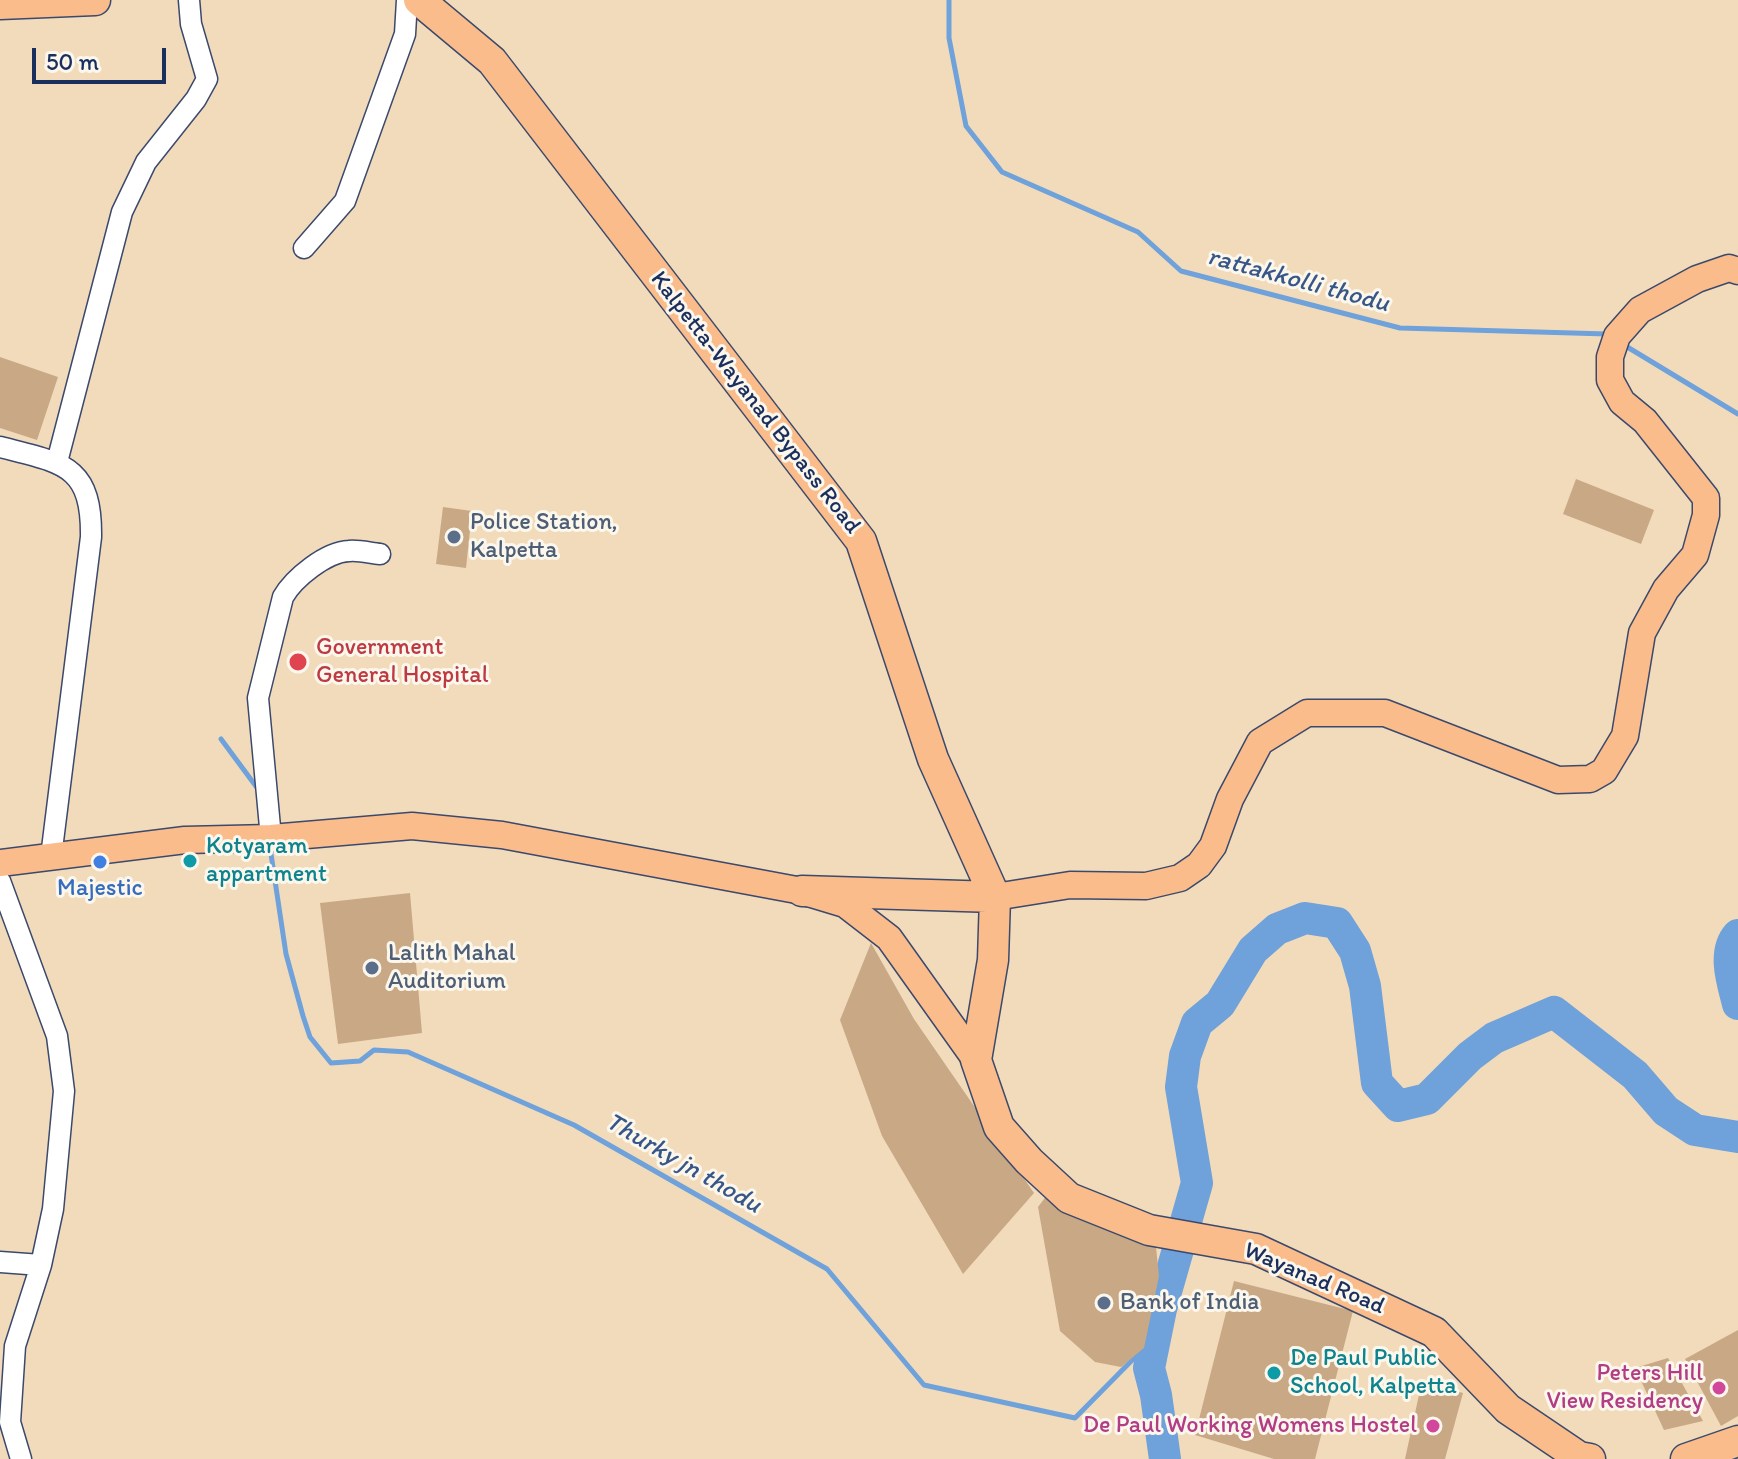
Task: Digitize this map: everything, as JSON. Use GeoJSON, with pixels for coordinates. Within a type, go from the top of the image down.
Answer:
{"type":"FeatureCollection","features":[{"type":"Feature","properties":{"kind":"highway"},"geometry":{"type":"LineString","coordinates":[[0,4],[95,0]]}},
{"type":"Feature","properties":{"kind":"highway","name":"Kalpetta-Wayanad Bypass Road"},"geometry":{"type":"LineString","coordinates":[[419,0],[492,61],[861,541],[933,759],[995,897],[993,960],[976,1060]]}},
{"type":"Feature","properties":{"kind":"highway"},"geometry":{"type":"LineString","coordinates":[[802,891],[995,897]]}},
{"type":"Feature","properties":{"kind":"highway","name":"Wayanad Road"},"geometry":{"type":"LineString","coordinates":[[976,1060],[999,1127],[1029,1161],[1069,1198],[1149,1230],[1256,1249],[1434,1332],[1508,1409],[1579,1457],[1590,1459]]}},
{"type":"Feature","properties":{"kind":"highway"},"geometry":{"type":"LineString","coordinates":[[1686,1459],[1738,1441]]}},
{"type":"Feature","properties":{"kind":"main road"},"geometry":{"type":"LineString","coordinates":[[995,897],[1070,885],[1146,886],[1180,878],[1199,865],[1213,846],[1230,799],[1260,742],[1307,713],[1385,713],[1558,780],[1590,779],[1604,771],[1625,736],[1642,633],[1666,589],[1695,555],[1706,507],[1706,498],[1694,482],[1645,421],[1622,402],[1610,380],[1610,357],[1617,336],[1640,310],[1697,279],[1729,268],[1738,271]]}},
{"type":"Feature","properties":{"kind":"main road"},"geometry":{"type":"LineString","coordinates":[[0,863],[185,840],[271,838],[412,826],[502,835],[802,891],[845,904],[889,938],[976,1060]]}},
{"type":"Feature","properties":{"kind":"street"},"geometry":{"type":"LineString","coordinates":[[57,462],[122,212],[146,162],[196,99],[207,79],[191,24],[189,0]]}},
{"type":"Feature","properties":{"kind":"street"},"geometry":{"type":"LineString","coordinates":[[304,248],[345,201],[405,34],[407,0]]}},
{"type":"Feature","properties":{"kind":"street"},"geometry":{"type":"LineString","coordinates":[[0,447],[57,462],[83,484],[91,506],[91,537],[51,857]]}},
{"type":"Feature","properties":{"kind":"street"},"geometry":{"type":"LineString","coordinates":[[271,838],[258,698],[283,597],[291,584],[331,556],[348,550],[380,554]]}},
{"type":"Feature","properties":{"kind":"street"},"geometry":{"type":"LineString","coordinates":[[0,881],[57,1036],[64,1091],[53,1209],[41,1265],[15,1346],[10,1422],[21,1459]]}},
{"type":"Feature","properties":{"kind":"street"},"geometry":{"type":"LineString","coordinates":[[0,1262],[41,1265]]}},
{"type":"Feature","properties":{"kind":"building"},"geometry":{"type":"Polygon","coordinates":[[[0,357],[58,377],[37,440],[0,428],[0,357]]]}},
{"type":"Feature","properties":{"kind":"building"},"geometry":{"type":"Polygon","coordinates":[[[1576,479],[1654,510],[1641,544],[1563,514],[1576,479]]]}},
{"type":"Feature","properties":{"kind":"building","name":"Police Station, Kalpetta"},"geometry":{"type":"Polygon","coordinates":[[[443,507],[472,511],[466,568],[436,564],[443,507]]]}},
{"type":"Feature","properties":{"kind":"building","name":"Lalith Mahal Auditorium"},"geometry":{"type":"Polygon","coordinates":[[[410,893],[422,1033],[338,1044],[320,903],[410,893]]]}},
{"type":"Feature","properties":{"kind":"building"},"geometry":{"type":"Polygon","coordinates":[[[871,943],[914,1019],[1034,1193],[963,1274],[882,1136],[840,1020],[871,943]]]}},
{"type":"Feature","properties":{"kind":"building","name":"Bank of India"},"geometry":{"type":"Polygon","coordinates":[[[1047,1195],[1156,1247],[1159,1276],[1144,1348],[1121,1367],[1095,1362],[1060,1331],[1038,1207],[1047,1195]]]}},
{"type":"Feature","properties":{"kind":"building","name":"De Paul Public School, Kalpetta"},"geometry":{"type":"Polygon","coordinates":[[[1234,1281],[1353,1311],[1315,1459],[1274,1459],[1195,1435],[1234,1281]]]}},
{"type":"Feature","properties":{"kind":"building","name":"Peters Hill View Residency"},"geometry":{"type":"Polygon","coordinates":[[[1738,1330],[1738,1416],[1721,1426],[1685,1359],[1738,1330]]]}},
{"type":"Feature","properties":{"kind":"building"},"geometry":{"type":"Polygon","coordinates":[[[1668,1358],[1703,1421],[1664,1430],[1635,1368],[1668,1358]]]}},
{"type":"Feature","properties":{"kind":"building","name":"De Paul Working Womens Hostel"},"geometry":{"type":"Polygon","coordinates":[[[1422,1381],[1463,1393],[1445,1459],[1405,1459],[1422,1381]]]}},
{"type":"Feature","properties":{"kind":"waterway","name":"rattakkolli thodu"},"geometry":{"type":"LineString","coordinates":[[949,0],[949,38],[966,126],[1002,172],[1138,232],[1181,271],[1400,328],[1607,334]]}},
{"type":"Feature","properties":{"kind":"waterway"},"geometry":{"type":"LineString","coordinates":[[1624,345],[1738,414]]}},
{"type":"Feature","properties":{"kind":"waterway","name":"Thurky jn thodu"},"geometry":{"type":"LineString","coordinates":[[221,739],[258,789]]}},
{"type":"Feature","properties":{"kind":"waterway","name":"Thurky jn thodu"},"geometry":{"type":"LineString","coordinates":[[271,854],[286,954],[303,1016],[310,1037],[331,1063],[360,1061],[374,1050],[408,1052],[574,1125],[827,1269],[924,1385],[1075,1418],[1155,1337]]}},
{"type":"Feature","properties":{"kind":"waterway"},"geometry":{"type":"LineString","coordinates":[[1165,1459],[1149,1368],[1161,1309],[1197,1183],[1181,1087],[1185,1056],[1197,1023],[1220,1004],[1253,950],[1277,929],[1305,918],[1337,923],[1355,951],[1365,986],[1377,1083],[1398,1106],[1427,1099],[1470,1056],[1494,1038],[1554,1012],[1635,1075],[1666,1111],[1695,1130],[1738,1137]]}},
{"type":"Feature","properties":{"kind":"waterway"},"geometry":{"type":"LineString","coordinates":[[1738,935],[1733,942],[1730,959],[1738,1004]]}},
{"type":"Feature","properties":{"kind":"place","name":"Police Station, Kalpetta"},"geometry":{"type":"Point","coordinates":[454,537]}},
{"type":"Feature","properties":{"kind":"place","name":"Government General Hospital"},"geometry":{"type":"Point","coordinates":[298,662]}},
{"type":"Feature","properties":{"kind":"place","name":"Kotyaram appartment"},"geometry":{"type":"Point","coordinates":[190,861]}},
{"type":"Feature","properties":{"kind":"place","name":"Majestic"},"geometry":{"type":"Point","coordinates":[100,862]}},
{"type":"Feature","properties":{"kind":"place","name":"Lalith Mahal Auditorium"},"geometry":{"type":"Point","coordinates":[372,968]}},
{"type":"Feature","properties":{"kind":"place","name":"Bank of India"},"geometry":{"type":"Point","coordinates":[1104,1303]}},
{"type":"Feature","properties":{"kind":"place","name":"De Paul Public School, Kalpetta"},"geometry":{"type":"Point","coordinates":[1274,1373]}},
{"type":"Feature","properties":{"kind":"place","name":"Peters Hill View Residency"},"geometry":{"type":"Point","coordinates":[1719,1388]}},
{"type":"Feature","properties":{"kind":"place","name":"De Paul Working Womens Hostel"},"geometry":{"type":"Point","coordinates":[1433,1426]}}]}
